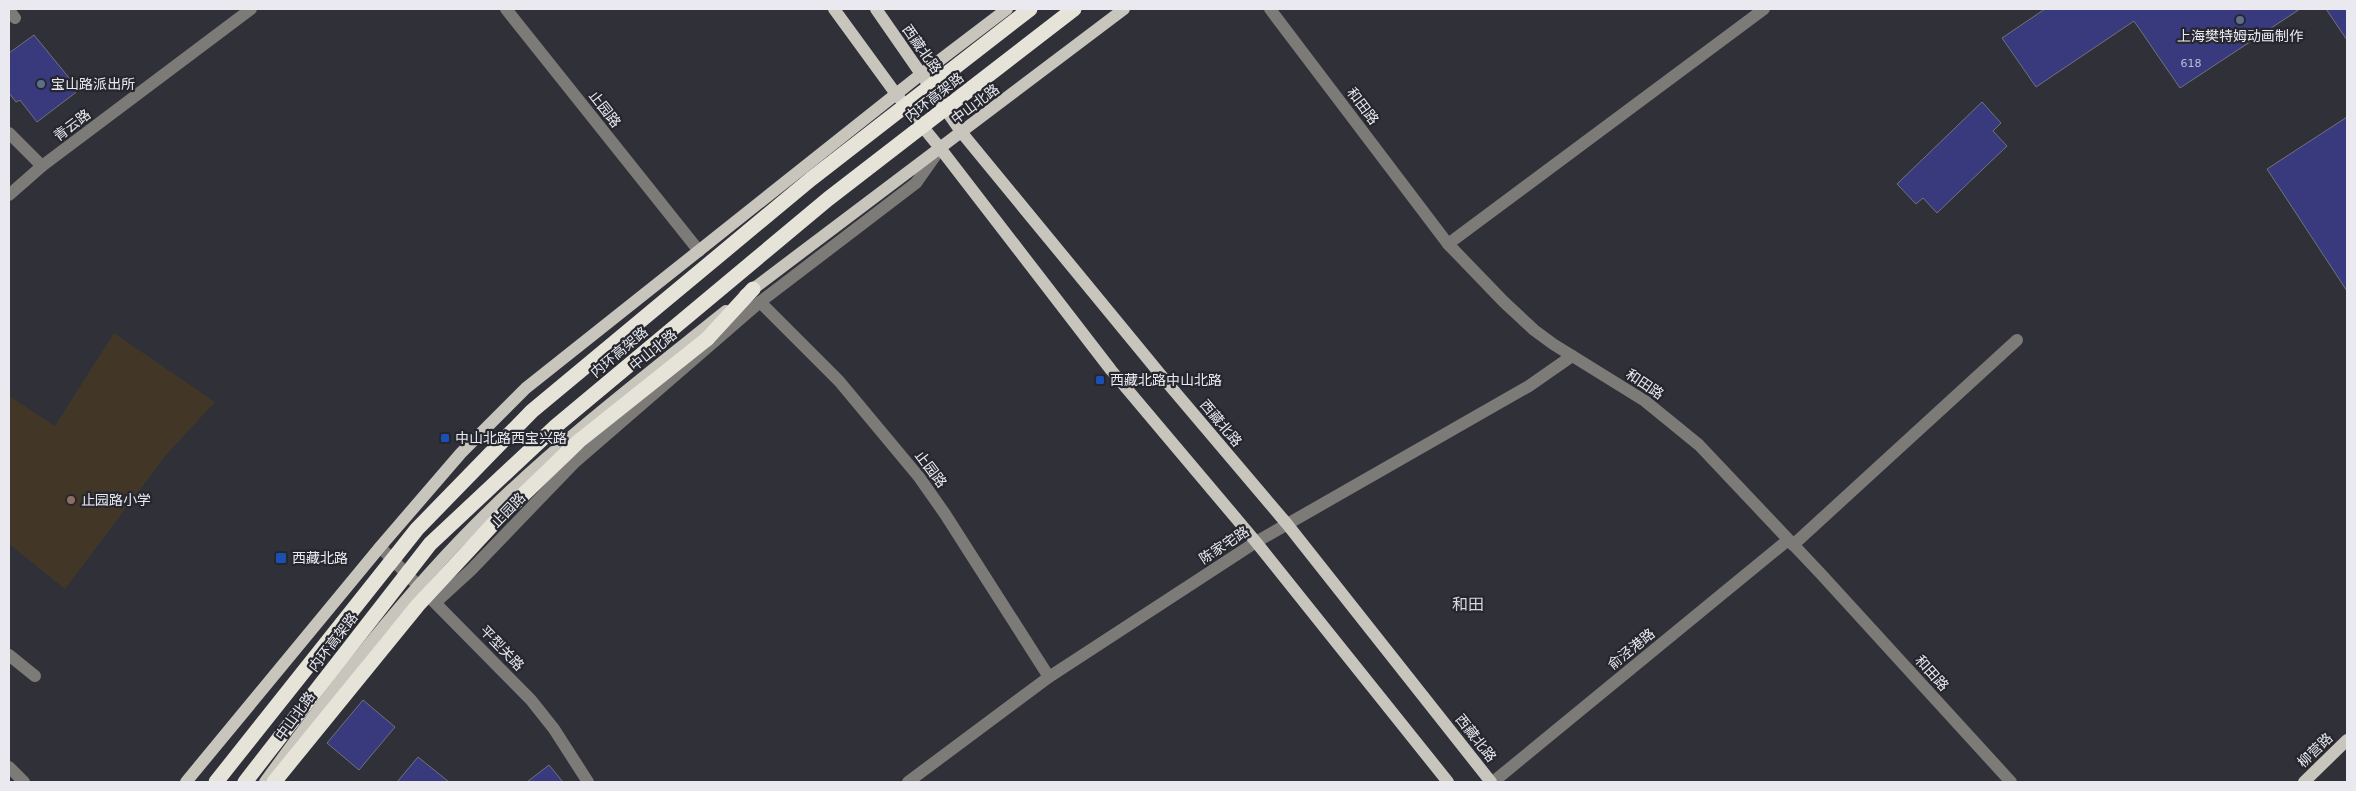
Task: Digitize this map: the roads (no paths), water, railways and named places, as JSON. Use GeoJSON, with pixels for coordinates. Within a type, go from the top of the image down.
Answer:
{"type":"FeatureCollection","features":[{"type":"Feature","properties":{"kind":"highway","name":"内环高架路"},"geometry":{"type":"LineString","coordinates":[[216,782],[417,529],[532,411],[811,179],[1030,9]]}},
{"type":"Feature","properties":{"kind":"highway","name":"内环高架路"},"geometry":{"type":"LineString","coordinates":[[245,782],[430,544],[549,432],[828,199],[1074,9]]}},
{"type":"Feature","properties":{"kind":"highway"},"geometry":{"type":"LineString","coordinates":[[274,782],[418,605],[496,521],[579,441],[707,339],[756,295]]}},
{"type":"Feature","properties":{"kind":"main road"},"geometry":{"type":"LineString","coordinates":[[834,9],[896,94],[940,148],[1111,370],[1256,542],[1448,782]]}},
{"type":"Feature","properties":{"kind":"main road","name":"西藏北路"},"geometry":{"type":"LineString","coordinates":[[876,9],[962,133],[1170,386],[1287,524],[1492,782]]}},
{"type":"Feature","properties":{"kind":"main road"},"geometry":{"type":"LineString","coordinates":[[186,782],[380,547],[461,453],[526,388],[896,94],[1007,9]]}},
{"type":"Feature","properties":{"kind":"main road","name":"中山北路"},"geometry":{"type":"LineString","coordinates":[[264,782],[323,702],[419,586],[488,512],[567,439],[756,295],[940,148],[1124,9]]}},
{"type":"Feature","properties":{"kind":"main road","name":"柳营路"},"geometry":{"type":"LineString","coordinates":[[2304,782],[2347,740]]}},
{"type":"Feature","properties":{"kind":"street","name":"青云路"},"geometry":{"type":"LineString","coordinates":[[9,195],[42,166],[251,9]]}},
{"type":"Feature","properties":{"kind":"street","name":"止园路"},"geometry":{"type":"LineString","coordinates":[[506,9],[699,251]]}},
{"type":"Feature","properties":{"kind":"street","name":"和田路"},"geometry":{"type":"LineString","coordinates":[[1270,9],[1448,244],[1528,324],[1572,356],[1646,401],[1683,431],[1791,542],[2011,782]]}},
{"type":"Feature","properties":{"kind":"street"},"geometry":{"type":"LineString","coordinates":[[1448,244],[1764,9]]}},
{"type":"Feature","properties":{"kind":"street"},"geometry":{"type":"LineString","coordinates":[[9,133],[42,166]]}},
{"type":"Feature","properties":{"kind":"street","name":"止园路"},"geometry":{"type":"LineString","coordinates":[[436,602],[471,570],[574,463],[756,295],[839,381],[920,477],[946,514],[1049,677]]}},
{"type":"Feature","properties":{"kind":"street","name":"俞泾港路"},"geometry":{"type":"LineString","coordinates":[[1492,782],[1791,542],[2017,340]]}},
{"type":"Feature","properties":{"kind":"street","name":"陈家宅路"},"geometry":{"type":"LineString","coordinates":[[908,782],[1049,677],[1256,542],[1529,386],[1572,356]]}},
{"type":"Feature","properties":{"kind":"street","name":"平型关路"},"geometry":{"type":"LineString","coordinates":[[380,547],[531,700],[554,729],[588,782]]}},
{"type":"Feature","properties":{"kind":"street"},"geometry":{"type":"LineString","coordinates":[[9,655],[35,676]]}},
{"type":"Feature","properties":{"kind":"street"},"geometry":{"type":"LineString","coordinates":[[9,767],[24,782]]}},
{"type":"Feature","properties":{"kind":"place","name":"上海樊特姆动画制作"},"geometry":{"type":"Point","coordinates":[2240,20]}},
{"type":"Feature","properties":{"kind":"place","name":"宝山路派出所"},"geometry":{"type":"Point","coordinates":[41,84]}},
{"type":"Feature","properties":{"kind":"place","name":"西藏北路中山北路"},"geometry":{"type":"Point","coordinates":[1100,380]}},
{"type":"Feature","properties":{"kind":"place","name":"中山北路西宝兴路"},"geometry":{"type":"Point","coordinates":[445,438]}},
{"type":"Feature","properties":{"kind":"place","name":"止园路小学"},"geometry":{"type":"Point","coordinates":[71,500]}},
{"type":"Feature","properties":{"kind":"place","name":"西藏北路"},"geometry":{"type":"Point","coordinates":[281,558]}},
{"type":"Feature","properties":{"kind":"district","name":"和田"},"geometry":{"type":"Point","coordinates":[1468,604]}}]}
